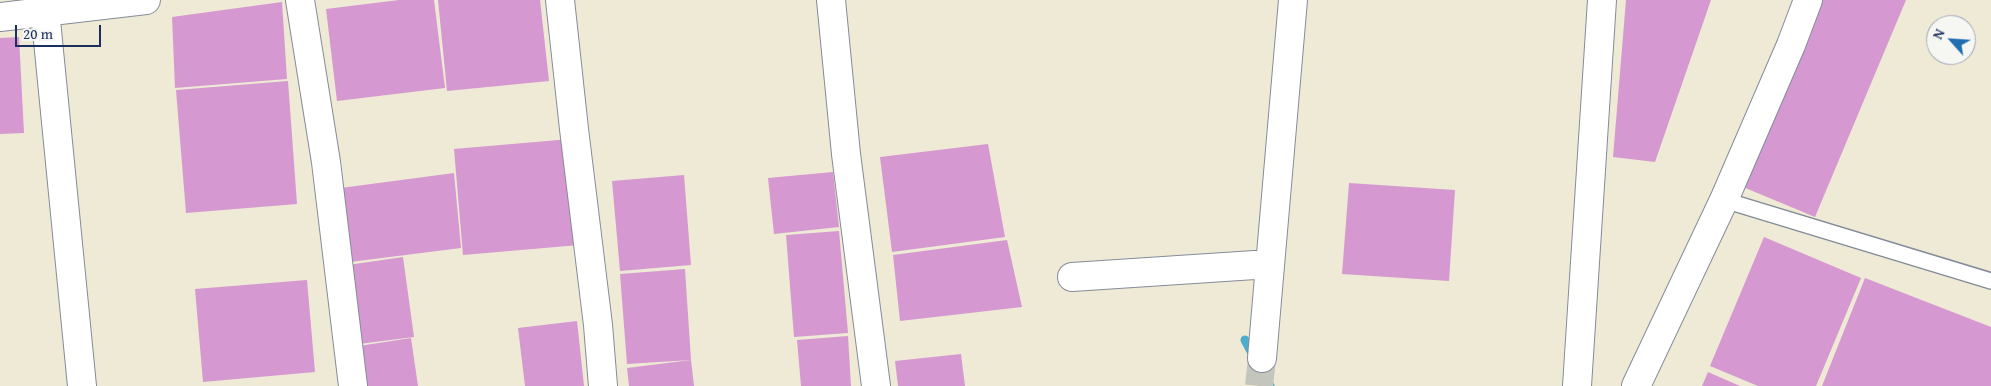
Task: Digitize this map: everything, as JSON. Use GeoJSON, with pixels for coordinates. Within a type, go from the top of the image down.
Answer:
{"type":"FeatureCollection","features":[{"type":"Feature","properties":{"kind":"street"},"geometry":{"type":"LineString","coordinates":[[0,17],[44,6],[146,0]]}},
{"type":"Feature","properties":{"kind":"street"},"geometry":{"type":"LineString","coordinates":[[300,0],[326,162],[354,386]]}},
{"type":"Feature","properties":{"kind":"street"},"geometry":{"type":"LineString","coordinates":[[560,0],[598,325],[603,386]]}},
{"type":"Feature","properties":{"kind":"street"},"geometry":{"type":"LineString","coordinates":[[831,0],[846,154],[876,386]]}},
{"type":"Feature","properties":{"kind":"street"},"geometry":{"type":"LineString","coordinates":[[1262,358],[1293,0]]}},
{"type":"Feature","properties":{"kind":"street"},"geometry":{"type":"LineString","coordinates":[[1577,386],[1602,0]]}},
{"type":"Feature","properties":{"kind":"street"},"geometry":{"type":"LineString","coordinates":[[1636,386],[1724,200],[1791,45],[1808,0]]}},
{"type":"Feature","properties":{"kind":"street"},"geometry":{"type":"LineString","coordinates":[[44,6],[82,386]]}},
{"type":"Feature","properties":{"kind":"street"},"geometry":{"type":"LineString","coordinates":[[1072,277],[1270,264]]}},
{"type":"Feature","properties":{"kind":"lane"},"geometry":{"type":"LineString","coordinates":[[1724,200],[1991,281]]}},
{"type":"Feature","properties":{"kind":"building"},"geometry":{"type":"Polygon","coordinates":[[[399,0],[434,0],[445,88],[337,101],[326,9],[399,0]]]}},
{"type":"Feature","properties":{"kind":"building"},"geometry":{"type":"Polygon","coordinates":[[[438,0],[540,0],[549,81],[447,91],[438,0]]]}},
{"type":"Feature","properties":{"kind":"building"},"geometry":{"type":"Polygon","coordinates":[[[1626,0],[1711,0],[1655,162],[1613,157],[1626,0]]]}},
{"type":"Feature","properties":{"kind":"building"},"geometry":{"type":"Polygon","coordinates":[[[1820,0],[1906,0],[1815,217],[1743,187],[1820,0]]]}},
{"type":"Feature","properties":{"kind":"building"},"geometry":{"type":"Polygon","coordinates":[[[282,2],[287,79],[175,88],[172,17],[282,2]]]}},
{"type":"Feature","properties":{"kind":"building"},"geometry":{"type":"Polygon","coordinates":[[[19,37],[24,133],[0,134],[0,38],[19,37]]]}},
{"type":"Feature","properties":{"kind":"building"},"geometry":{"type":"Polygon","coordinates":[[[288,81],[297,204],[186,213],[176,90],[288,81]]]}},
{"type":"Feature","properties":{"kind":"building"},"geometry":{"type":"Polygon","coordinates":[[[570,139],[579,245],[463,255],[454,149],[570,139]]]}},
{"type":"Feature","properties":{"kind":"building"},"geometry":{"type":"Polygon","coordinates":[[[988,144],[1005,237],[892,252],[880,157],[988,144]]]}},
{"type":"Feature","properties":{"kind":"building"},"geometry":{"type":"Polygon","coordinates":[[[833,172],[839,227],[774,234],[768,178],[833,172]]]}},
{"type":"Feature","properties":{"kind":"building"},"geometry":{"type":"Polygon","coordinates":[[[454,173],[461,248],[350,262],[341,188],[454,173]]]}},
{"type":"Feature","properties":{"kind":"building"},"geometry":{"type":"Polygon","coordinates":[[[684,175],[691,265],[620,271],[612,181],[684,175]]]}},
{"type":"Feature","properties":{"kind":"building"},"geometry":{"type":"Polygon","coordinates":[[[1349,183],[1455,190],[1449,281],[1342,274],[1349,183]]]}},
{"type":"Feature","properties":{"kind":"building"},"geometry":{"type":"Polygon","coordinates":[[[839,231],[848,333],[794,337],[786,235],[839,231]]]}},
{"type":"Feature","properties":{"kind":"building"},"geometry":{"type":"Polygon","coordinates":[[[1764,237],[1861,278],[1816,386],[1758,386],[1710,366],[1764,237]]]}},
{"type":"Feature","properties":{"kind":"building"},"geometry":{"type":"Polygon","coordinates":[[[1007,240],[1022,307],[900,321],[893,255],[1007,240]]]}},
{"type":"Feature","properties":{"kind":"building"},"geometry":{"type":"Polygon","coordinates":[[[403,257],[414,337],[359,344],[348,265],[403,257]]]}},
{"type":"Feature","properties":{"kind":"building"},"geometry":{"type":"Polygon","coordinates":[[[685,269],[691,360],[627,364],[620,274],[685,269]]]}},
{"type":"Feature","properties":{"kind":"building"},"geometry":{"type":"Polygon","coordinates":[[[1865,278],[1991,327],[1991,386],[1822,386],[1865,278]]]}},
{"type":"Feature","properties":{"kind":"building"},"geometry":{"type":"Polygon","coordinates":[[[307,280],[315,372],[203,382],[195,289],[307,280]]]}},
{"type":"Feature","properties":{"kind":"building"},"geometry":{"type":"Polygon","coordinates":[[[577,321],[584,386],[525,386],[518,328],[577,321]]]}},
{"type":"Feature","properties":{"kind":"building"},"geometry":{"type":"Polygon","coordinates":[[[848,336],[851,386],[801,386],[797,340],[848,336]]]}},
{"type":"Feature","properties":{"kind":"building"},"geometry":{"type":"Polygon","coordinates":[[[411,338],[418,386],[364,386],[359,346],[411,338]]]}},
{"type":"Feature","properties":{"kind":"building"},"geometry":{"type":"Polygon","coordinates":[[[961,354],[965,386],[898,386],[895,361],[961,354]]]}},
{"type":"Feature","properties":{"kind":"building"},"geometry":{"type":"Polygon","coordinates":[[[691,360],[694,386],[629,386],[627,368],[691,360]]]}},
{"type":"Feature","properties":{"kind":"building"},"geometry":{"type":"Polygon","coordinates":[[[1708,372],[1740,386],[1702,386],[1708,372]]]}},
{"type":"Feature","properties":{"kind":"waterway"},"geometry":{"type":"LineString","coordinates":[[1245,340],[1270,386]]}},
{"type":"Feature","properties":{"kind":"tunnel"},"geometry":{"type":"LineString","coordinates":[[1259,386],[1262,358]]}}]}
